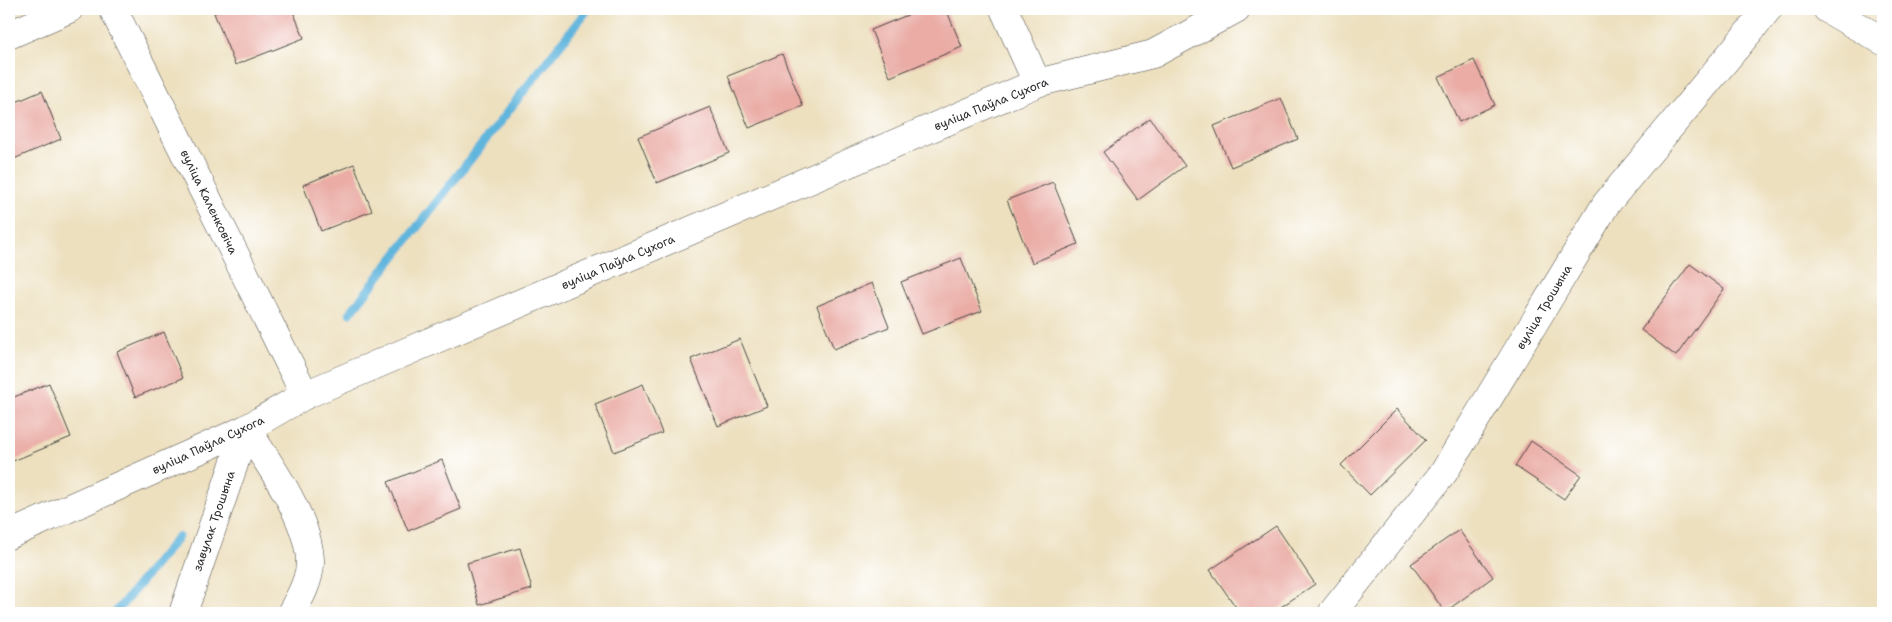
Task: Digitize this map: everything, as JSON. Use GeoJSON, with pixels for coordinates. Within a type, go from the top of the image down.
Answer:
{"type":"FeatureCollection","features":[{"type":"Feature","properties":{"kind":"street"},"geometry":{"type":"LineString","coordinates":[[9,35],[69,9]]}},
{"type":"Feature","properties":{"kind":"street","name":"вуліца Каленковіча"},"geometry":{"type":"LineString","coordinates":[[113,9],[305,395]]}},
{"type":"Feature","properties":{"kind":"street"},"geometry":{"type":"LineString","coordinates":[[1004,9],[1037,83]]}},
{"type":"Feature","properties":{"kind":"street","name":"вуліца Паўла Сухога"},"geometry":{"type":"LineString","coordinates":[[9,535],[246,429],[305,395],[1037,83],[1153,54],[1236,9]]}},
{"type":"Feature","properties":{"kind":"street","name":"вуліца Трошына"},"geometry":{"type":"LineString","coordinates":[[1332,613],[1444,472],[1606,204],[1768,9]]}},
{"type":"Feature","properties":{"kind":"street"},"geometry":{"type":"LineString","coordinates":[[1827,9],[1883,41]]}},
{"type":"Feature","properties":{"kind":"street"},"geometry":{"type":"LineString","coordinates":[[246,429],[275,472],[300,521],[310,560],[303,593],[291,613]]}},
{"type":"Feature","properties":{"kind":"street","name":"завулак Трошына"},"geometry":{"type":"LineString","coordinates":[[183,613],[246,429]]}},
{"type":"Feature","properties":{"kind":"building"},"geometry":{"type":"Polygon","coordinates":[[[225,9],[292,9],[304,38],[235,65],[214,13],[225,9]]]}},
{"type":"Feature","properties":{"kind":"building"},"geometry":{"type":"Polygon","coordinates":[[[922,9],[946,9],[962,47],[890,77],[871,30],[922,9]]]}},
{"type":"Feature","properties":{"kind":"building"},"geometry":{"type":"Polygon","coordinates":[[[782,54],[803,106],[749,128],[728,76],[782,54]]]}},
{"type":"Feature","properties":{"kind":"building"},"geometry":{"type":"Polygon","coordinates":[[[1474,60],[1495,105],[1459,122],[1438,77],[1474,60]]]}},
{"type":"Feature","properties":{"kind":"building"},"geometry":{"type":"Polygon","coordinates":[[[42,91],[61,139],[9,161],[9,105],[42,91]]]}},
{"type":"Feature","properties":{"kind":"building"},"geometry":{"type":"Polygon","coordinates":[[[1281,98],[1298,139],[1231,167],[1214,126],[1281,98]]]}},
{"type":"Feature","properties":{"kind":"building"},"geometry":{"type":"Polygon","coordinates":[[[710,107],[729,153],[657,183],[638,137],[710,107]]]}},
{"type":"Feature","properties":{"kind":"building"},"geometry":{"type":"Polygon","coordinates":[[[1150,118],[1185,166],[1138,200],[1103,152],[1150,118]]]}},
{"type":"Feature","properties":{"kind":"building"},"geometry":{"type":"Polygon","coordinates":[[[354,164],[372,211],[321,231],[303,185],[354,164]]]}},
{"type":"Feature","properties":{"kind":"building"},"geometry":{"type":"Polygon","coordinates":[[[1053,182],[1078,244],[1032,263],[1007,200],[1053,182]]]}},
{"type":"Feature","properties":{"kind":"building"},"geometry":{"type":"Polygon","coordinates":[[[961,258],[982,311],[922,334],[901,282],[961,258]]]}},
{"type":"Feature","properties":{"kind":"building"},"geometry":{"type":"Polygon","coordinates":[[[1690,264],[1724,289],[1676,356],[1641,330],[1690,264]]]}},
{"type":"Feature","properties":{"kind":"building"},"geometry":{"type":"Polygon","coordinates":[[[872,283],[889,327],[834,349],[817,306],[872,283]]]}},
{"type":"Feature","properties":{"kind":"building"},"geometry":{"type":"Polygon","coordinates":[[[164,332],[183,378],[135,397],[117,352],[164,332]]]}},
{"type":"Feature","properties":{"kind":"building"},"geometry":{"type":"Polygon","coordinates":[[[740,339],[767,406],[718,426],[691,359],[740,339]]]}},
{"type":"Feature","properties":{"kind":"building"},"geometry":{"type":"Polygon","coordinates":[[[49,383],[71,437],[13,461],[9,451],[9,399],[49,383]]]}},
{"type":"Feature","properties":{"kind":"building"},"geometry":{"type":"Polygon","coordinates":[[[643,384],[662,433],[614,452],[595,404],[643,384]]]}},
{"type":"Feature","properties":{"kind":"building"},"geometry":{"type":"Polygon","coordinates":[[[1397,409],[1426,440],[1370,495],[1341,465],[1397,409]]]}},
{"type":"Feature","properties":{"kind":"building"},"geometry":{"type":"Polygon","coordinates":[[[1531,441],[1581,475],[1564,499],[1515,466],[1531,441]]]}},
{"type":"Feature","properties":{"kind":"building"},"geometry":{"type":"Polygon","coordinates":[[[442,460],[461,509],[408,531],[388,482],[442,460]]]}},
{"type":"Feature","properties":{"kind":"building"},"geometry":{"type":"Polygon","coordinates":[[[1276,526],[1315,584],[1272,613],[1240,613],[1210,570],[1276,526]]]}},
{"type":"Feature","properties":{"kind":"building"},"geometry":{"type":"Polygon","coordinates":[[[1459,530],[1493,577],[1445,612],[1411,564],[1459,530]]]}},
{"type":"Feature","properties":{"kind":"building"},"geometry":{"type":"Polygon","coordinates":[[[520,548],[532,589],[479,605],[467,563],[520,548]]]}},
{"type":"Feature","properties":{"kind":"waterway"},"geometry":{"type":"LineString","coordinates":[[350,313],[588,9]]}},
{"type":"Feature","properties":{"kind":"waterway"},"geometry":{"type":"LineString","coordinates":[[115,613],[178,537]]}}]}
